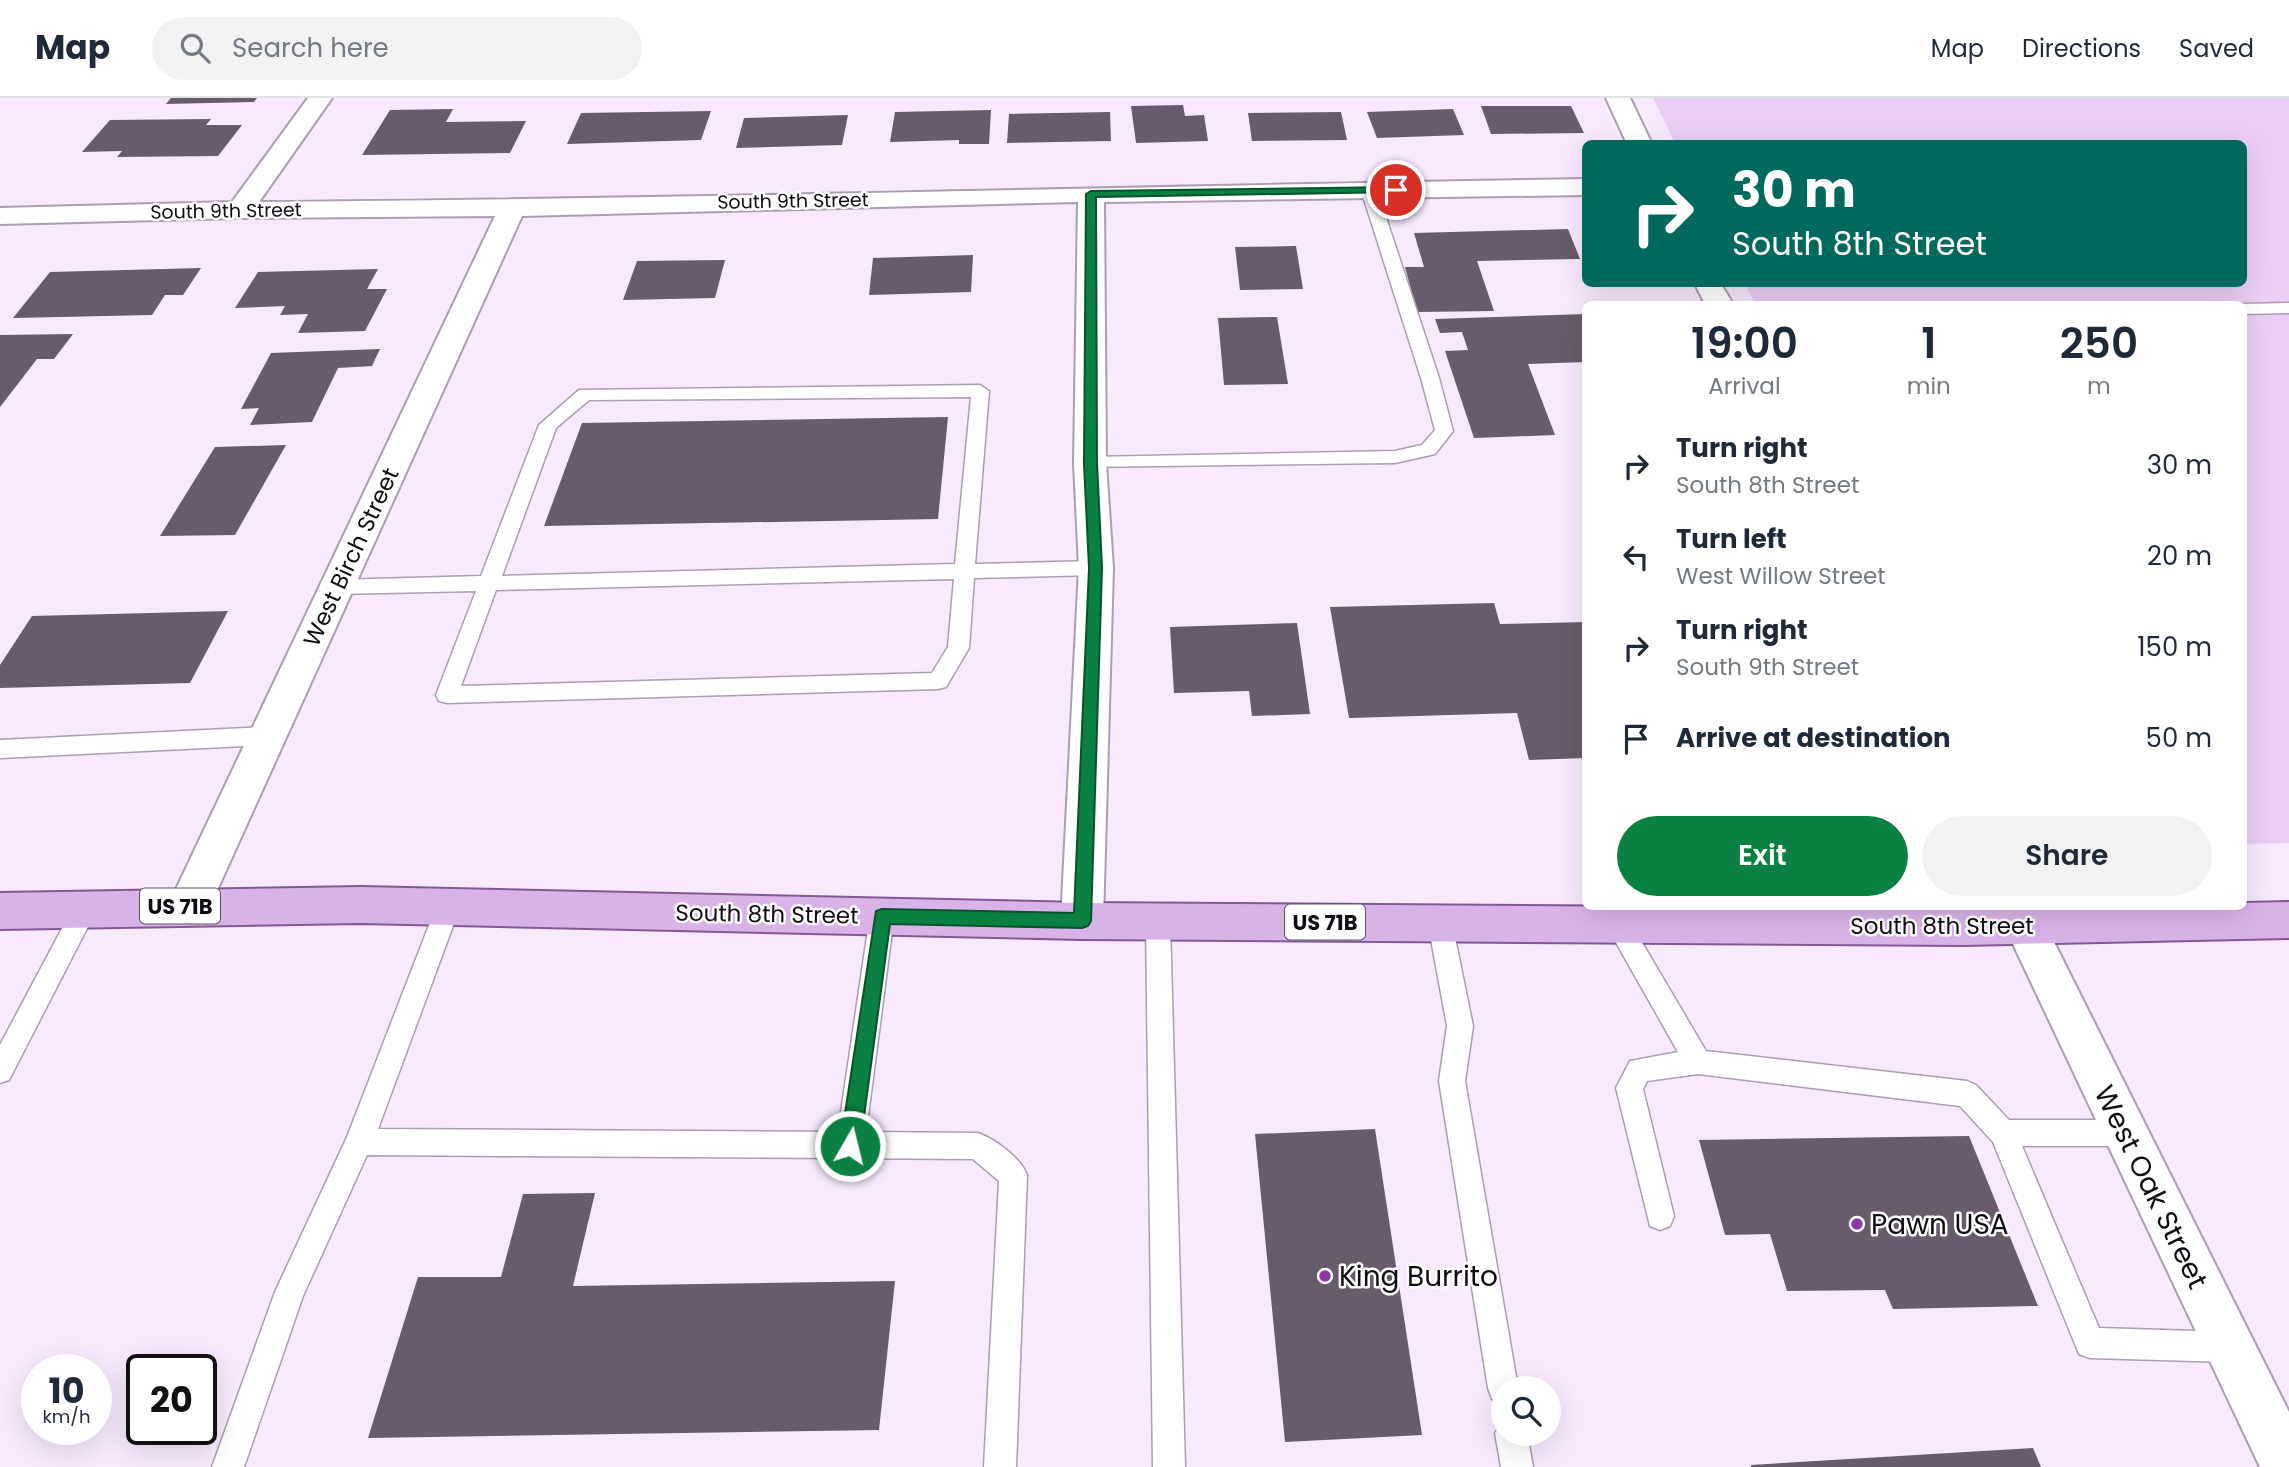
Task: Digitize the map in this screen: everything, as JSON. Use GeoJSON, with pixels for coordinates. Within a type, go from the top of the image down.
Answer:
{"type":"FeatureCollection","features":[{"type":"Feature","properties":{"kind":"main road","name":"South 8th Street"},"geometry":{"type":"LineString","coordinates":[[0,911],[189,906],[448,907],[1082,921],[1618,925],[2020,917],[2289,920]]}},
{"type":"Feature","properties":{"kind":"street"},"geometry":{"type":"LineString","coordinates":[[240,210],[320,98]]}},
{"type":"Feature","properties":{"kind":"street"},"geometry":{"type":"LineString","coordinates":[[1618,98],[1638,140]]}},
{"type":"Feature","properties":{"kind":"street","name":"South 9th Street"},"geometry":{"type":"LineString","coordinates":[[0,216],[1582,187]]}},
{"type":"Feature","properties":{"kind":"street"},"geometry":{"type":"LineString","coordinates":[[1082,921],[1096,568],[1090,463],[1091,194]]}},
{"type":"Feature","properties":{"kind":"street","name":"West Birch Street"},"geometry":{"type":"LineString","coordinates":[[189,906],[512,208]]}},
{"type":"Feature","properties":{"kind":"street","name":"West Oak Street"},"geometry":{"type":"LineString","coordinates":[[2020,917],[2288,1467]]}},
{"type":"Feature","properties":{"kind":"lane"},"geometry":{"type":"LineString","coordinates":[[1090,463],[1395,457],[1428,450],[1444,431],[1430,378],[1368,190]]}},
{"type":"Feature","properties":{"kind":"lane"},"geometry":{"type":"LineString","coordinates":[[2247,309],[2289,308]]}},
{"type":"Feature","properties":{"kind":"lane"},"geometry":{"type":"LineString","coordinates":[[980,391],[967,572],[958,648],[938,681],[447,695],[489,583],[548,425],[585,394],[980,391]]}},
{"type":"Feature","properties":{"kind":"lane"},"geometry":{"type":"LineString","coordinates":[[337,587],[1096,568]]}},
{"type":"Feature","properties":{"kind":"lane"},"geometry":{"type":"LineString","coordinates":[[0,749],[268,736]]}},
{"type":"Feature","properties":{"kind":"lane"},"geometry":{"type":"LineString","coordinates":[[228,1467],[290,1292],[359,1142],[448,907]]}},
{"type":"Feature","properties":{"kind":"lane"},"geometry":{"type":"LineString","coordinates":[[0,1071],[85,909]]}},
{"type":"Feature","properties":{"kind":"lane"},"geometry":{"type":"LineString","coordinates":[[850,1146],[882,916]]}},
{"type":"Feature","properties":{"kind":"lane"},"geometry":{"type":"LineString","coordinates":[[1158,922],[1169,1467]]}},
{"type":"Feature","properties":{"kind":"lane"},"geometry":{"type":"LineString","coordinates":[[1440,923],[1460,1026],[1452,1081],[1501,1376]]}},
{"type":"Feature","properties":{"kind":"lane"},"geometry":{"type":"LineString","coordinates":[[1618,925],[1698,1062]]}},
{"type":"Feature","properties":{"kind":"lane"},"geometry":{"type":"LineString","coordinates":[[1660,1216],[1629,1088],[1639,1070],[1698,1062],[1968,1094],[2003,1133],[2090,1343],[2229,1347]]}},
{"type":"Feature","properties":{"kind":"lane"},"geometry":{"type":"LineString","coordinates":[[2003,1133],[2125,1133]]}},
{"type":"Feature","properties":{"kind":"lane"},"geometry":{"type":"LineString","coordinates":[[359,1142],[978,1146],[1013,1175],[1000,1467]]}},
{"type":"Feature","properties":{"kind":"lane"},"geometry":{"type":"LineString","coordinates":[[1513,1446],[1517,1467]]}},
{"type":"Feature","properties":{"kind":"shaded area"},"geometry":{"type":"Polygon","coordinates":[[[1653,98],[2289,98],[2289,843],[2247,844],[2247,301],[1754,301],[1746,287],[2247,287],[2247,140],[1674,140],[1653,98]]]}},
{"type":"Feature","properties":{"kind":"building"},"geometry":{"type":"Polygon","coordinates":[[[171,98],[257,98],[254,102],[166,104],[171,98]]]}},
{"type":"Feature","properties":{"kind":"building"},"geometry":{"type":"Polygon","coordinates":[[[1183,105],[1185,116],[1204,115],[1208,141],[1136,143],[1131,106],[1183,105]]]}},
{"type":"Feature","properties":{"kind":"building"},"geometry":{"type":"Polygon","coordinates":[[[1481,106],[1571,106],[1584,133],[1491,134],[1481,106]]]}},
{"type":"Feature","properties":{"kind":"building"},"geometry":{"type":"Polygon","coordinates":[[[453,109],[446,122],[526,121],[510,153],[362,155],[390,110],[453,109]]]}},
{"type":"Feature","properties":{"kind":"building"},"geometry":{"type":"Polygon","coordinates":[[[1453,109],[1464,135],[1377,138],[1367,112],[1453,109]]]}},
{"type":"Feature","properties":{"kind":"building"},"geometry":{"type":"Polygon","coordinates":[[[991,110],[989,144],[959,144],[959,140],[890,142],[895,112],[991,110]]]}},
{"type":"Feature","properties":{"kind":"building"},"geometry":{"type":"Polygon","coordinates":[[[711,111],[701,140],[567,144],[581,113],[711,111]]]}},
{"type":"Feature","properties":{"kind":"building"},"geometry":{"type":"Polygon","coordinates":[[[1110,112],[1111,141],[1007,143],[1009,114],[1110,112]]]}},
{"type":"Feature","properties":{"kind":"building"},"geometry":{"type":"Polygon","coordinates":[[[1341,112],[1347,140],[1252,141],[1248,113],[1341,112]]]}},
{"type":"Feature","properties":{"kind":"building"},"geometry":{"type":"Polygon","coordinates":[[[848,115],[842,145],[736,148],[744,118],[848,115]]]}},
{"type":"Feature","properties":{"kind":"building"},"geometry":{"type":"Polygon","coordinates":[[[211,119],[206,125],[242,125],[218,156],[117,157],[122,151],[82,152],[110,120],[211,119]]]}},
{"type":"Feature","properties":{"kind":"building"},"geometry":{"type":"Polygon","coordinates":[[[1568,229],[1580,259],[1477,261],[1494,311],[1417,312],[1405,267],[1424,267],[1414,233],[1568,229]]]}},
{"type":"Feature","properties":{"kind":"building"},"geometry":{"type":"Polygon","coordinates":[[[1296,246],[1303,289],[1240,290],[1235,247],[1296,246]]]}},
{"type":"Feature","properties":{"kind":"building"},"geometry":{"type":"Polygon","coordinates":[[[973,255],[971,292],[869,295],[873,258],[973,255]]]}},
{"type":"Feature","properties":{"kind":"building"},"geometry":{"type":"Polygon","coordinates":[[[725,260],[715,298],[623,300],[637,261],[725,260]]]}},
{"type":"Feature","properties":{"kind":"building"},"geometry":{"type":"Polygon","coordinates":[[[201,268],[183,295],[165,295],[152,315],[13,318],[50,272],[201,268]]]}},
{"type":"Feature","properties":{"kind":"building"},"geometry":{"type":"Polygon","coordinates":[[[378,269],[367,289],[387,289],[365,331],[298,333],[308,314],[280,315],[285,306],[235,308],[258,272],[378,269]]]}},
{"type":"Feature","properties":{"kind":"building"},"geometry":{"type":"Polygon","coordinates":[[[1582,314],[1582,362],[1528,364],[1555,435],[1474,438],[1445,351],[1468,350],[1462,332],[1440,333],[1435,319],[1582,314]]]}},
{"type":"Feature","properties":{"kind":"building"},"geometry":{"type":"Polygon","coordinates":[[[1277,317],[1288,384],[1224,385],[1218,318],[1277,317]]]}},
{"type":"Feature","properties":{"kind":"building"},"geometry":{"type":"Polygon","coordinates":[[[73,334],[54,359],[37,359],[0,407],[0,335],[73,334]]]}},
{"type":"Feature","properties":{"kind":"building"},"geometry":{"type":"Polygon","coordinates":[[[380,349],[372,366],[338,368],[312,422],[250,425],[259,408],[241,409],[271,353],[380,349]]]}},
{"type":"Feature","properties":{"kind":"building"},"geometry":{"type":"Polygon","coordinates":[[[948,417],[938,519],[544,526],[582,423],[948,417]]]}},
{"type":"Feature","properties":{"kind":"building"},"geometry":{"type":"Polygon","coordinates":[[[286,445],[235,535],[160,536],[215,447],[286,445]]]}},
{"type":"Feature","properties":{"kind":"building"},"geometry":{"type":"Polygon","coordinates":[[[1494,603],[1500,624],[1582,622],[1582,758],[1529,760],[1517,713],[1349,718],[1330,607],[1494,603]]]}},
{"type":"Feature","properties":{"kind":"building"},"geometry":{"type":"Polygon","coordinates":[[[228,611],[190,683],[0,688],[0,665],[32,616],[228,611]]]}},
{"type":"Feature","properties":{"kind":"building"},"geometry":{"type":"Polygon","coordinates":[[[1297,623],[1310,714],[1252,716],[1249,691],[1174,693],[1170,627],[1297,623]]]}},
{"type":"Feature","properties":{"kind":"building"},"geometry":{"type":"Polygon","coordinates":[[[1375,1129],[1422,1435],[1285,1442],[1255,1134],[1375,1129]]]}},
{"type":"Feature","properties":{"kind":"building"},"geometry":{"type":"Polygon","coordinates":[[[1969,1136],[2038,1306],[1893,1309],[1885,1290],[1787,1291],[1770,1234],[1725,1235],[1699,1140],[1969,1136]]]}},
{"type":"Feature","properties":{"kind":"building"},"geometry":{"type":"Polygon","coordinates":[[[595,1193],[573,1286],[895,1281],[879,1430],[368,1438],[418,1277],[501,1277],[523,1194],[595,1193]]]}},
{"type":"Feature","properties":{"kind":"building"},"geometry":{"type":"Polygon","coordinates":[[[2033,1448],[2041,1467],[1751,1467],[1751,1465],[2033,1448]]]}},
{"type":"Feature","properties":{"kind":"place","name":"Pawn USA"},"geometry":{"type":"Point","coordinates":[1857,1224]}},
{"type":"Feature","properties":{"kind":"place","name":"King Burrito"},"geometry":{"type":"Point","coordinates":[1325,1276]}},
{"type":"Feature","properties":{"kind":"route"},"geometry":{"type":"LineString","coordinates":[[850,1146],[882,916],[1082,921],[1096,568],[1090,463],[1091,194],[1396,190]]}}]}
